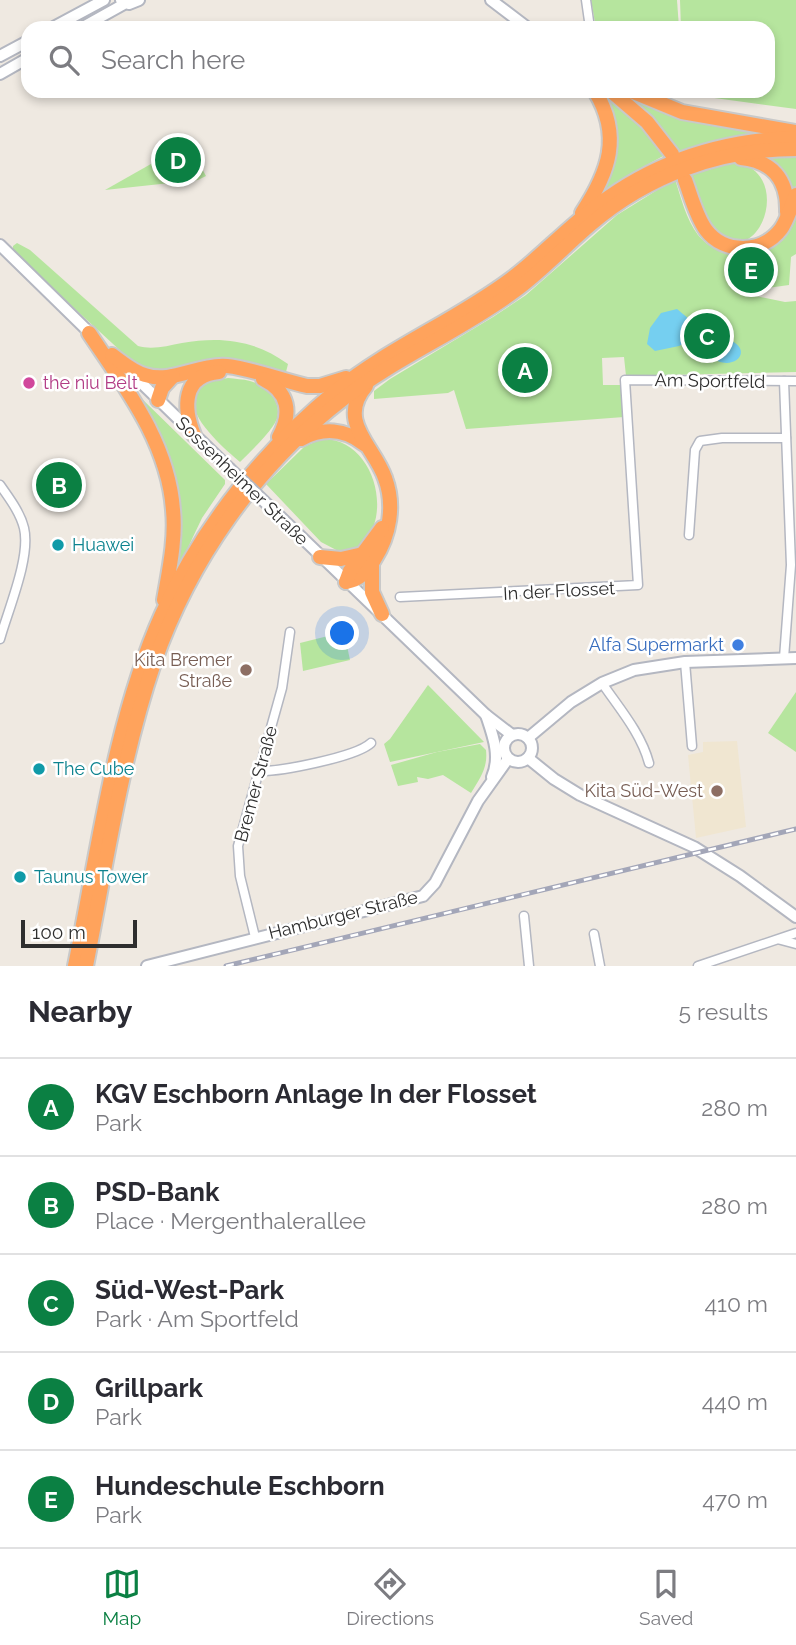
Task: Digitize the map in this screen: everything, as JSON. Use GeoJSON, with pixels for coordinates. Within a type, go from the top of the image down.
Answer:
{"type":"FeatureCollection","features":[{"type":"Feature","properties":{"kind":"highway"},"geometry":{"type":"LineString","coordinates":[[573,225],[598,188],[609,155],[610,139],[606,114],[598,98]]}},
{"type":"Feature","properties":{"kind":"highway"},"geometry":{"type":"LineString","coordinates":[[619,98],[647,122],[672,154]]}},
{"type":"Feature","properties":{"kind":"highway"},"geometry":{"type":"LineString","coordinates":[[649,98],[682,111],[796,132]]}},
{"type":"Feature","properties":{"kind":"highway"},"geometry":{"type":"LineString","coordinates":[[75,966],[125,724],[161,616],[207,533],[234,493],[272,449],[358,374],[499,289],[573,225],[625,186],[682,158],[737,143],[796,138]]}},
{"type":"Feature","properties":{"kind":"highway"},"geometry":{"type":"LineString","coordinates":[[86,966],[133,737],[155,661],[186,588],[243,499],[291,444],[342,399],[379,373],[505,298],[591,224],[631,195],[672,173],[725,156],[796,149]]}},
{"type":"Feature","properties":{"kind":"highway"},"geometry":{"type":"LineString","coordinates":[[725,156],[755,159],[772,169],[785,188],[787,217]]}},
{"type":"Feature","properties":{"kind":"highway"},"geometry":{"type":"LineString","coordinates":[[685,180],[704,228],[728,246],[746,248],[764,243],[778,232],[796,195]]}},
{"type":"Feature","properties":{"kind":"highway"},"geometry":{"type":"LineString","coordinates":[[89,333],[135,402],[153,436],[167,473],[174,526],[161,616]]}},
{"type":"Feature","properties":{"kind":"highway"},"geometry":{"type":"LineString","coordinates":[[113,355],[147,376],[173,376],[203,367],[226,366],[314,386],[358,374]]}},
{"type":"Feature","properties":{"kind":"highway"},"geometry":{"type":"LineString","coordinates":[[194,435],[187,415],[190,391],[198,379],[206,375],[235,372],[258,377],[273,384],[286,401],[288,408],[285,423],[272,449]]}},
{"type":"Feature","properties":{"kind":"highway"},"geometry":{"type":"LineString","coordinates":[[346,582],[362,576],[368,559],[386,536],[390,513],[385,477],[359,432],[355,407],[361,392],[379,373]]}},
{"type":"Feature","properties":{"kind":"highway"},"geometry":{"type":"LineString","coordinates":[[158,400],[162,388],[173,376]]}},
{"type":"Feature","properties":{"kind":"highway"},"geometry":{"type":"LineString","coordinates":[[291,444],[313,433],[329,430],[351,436],[367,446]]}},
{"type":"Feature","properties":{"kind":"highway"},"geometry":{"type":"LineString","coordinates":[[320,557],[368,559]]}},
{"type":"Feature","properties":{"kind":"highway"},"geometry":{"type":"LineString","coordinates":[[368,559],[372,592],[382,614]]}},
{"type":"Feature","properties":{"kind":"street"},"geometry":{"type":"LineString","coordinates":[[65,21],[104,0]]}},
{"type":"Feature","properties":{"kind":"street"},"geometry":{"type":"LineString","coordinates":[[93,21],[124,2],[132,4],[139,0]]}},
{"type":"Feature","properties":{"kind":"street"},"geometry":{"type":"LineString","coordinates":[[491,0],[519,21]]}},
{"type":"Feature","properties":{"kind":"street"},"geometry":{"type":"LineString","coordinates":[[586,0],[589,21]]}},
{"type":"Feature","properties":{"kind":"street"},"geometry":{"type":"LineString","coordinates":[[0,56],[21,46]]}},
{"type":"Feature","properties":{"kind":"street"},"geometry":{"type":"LineString","coordinates":[[0,74],[21,62]]}},
{"type":"Feature","properties":{"kind":"street","name":"Sossenheimer Straße"},"geometry":{"type":"LineString","coordinates":[[0,245],[508,739],[519,734],[528,738]]}},
{"type":"Feature","properties":{"kind":"street","name":"Am Sportfeld"},"geometry":{"type":"LineString","coordinates":[[625,380],[796,381]]}},
{"type":"Feature","properties":{"kind":"street","name":"In der Flosset"},"geometry":{"type":"LineString","coordinates":[[400,597],[638,585],[625,380]]}},
{"type":"Feature","properties":{"kind":"street"},"geometry":{"type":"LineString","coordinates":[[508,739],[504,751],[508,759],[521,762],[528,758],[532,748],[528,738],[562,709],[602,683],[642,667],[685,662],[790,658],[791,565],[784,382]]}},
{"type":"Feature","properties":{"kind":"street"},"geometry":{"type":"LineString","coordinates":[[689,535],[695,450],[700,441],[722,438],[786,438]]}},
{"type":"Feature","properties":{"kind":"street"},"geometry":{"type":"LineString","coordinates":[[0,485],[19,515],[25,537],[21,566],[0,639]]}},
{"type":"Feature","properties":{"kind":"street","name":"Bremer Straße"},"geometry":{"type":"LineString","coordinates":[[255,937],[240,876],[238,846],[282,688],[290,632]]}},
{"type":"Feature","properties":{"kind":"street"},"geometry":{"type":"LineString","coordinates":[[685,662],[692,746]]}},
{"type":"Feature","properties":{"kind":"street"},"geometry":{"type":"LineString","coordinates":[[602,683],[632,728],[646,752],[649,763]]}},
{"type":"Feature","properties":{"kind":"street"},"geometry":{"type":"LineString","coordinates":[[486,715],[495,742],[496,758],[488,785]]}},
{"type":"Feature","properties":{"kind":"street"},"geometry":{"type":"LineString","coordinates":[[258,771],[307,764],[360,751],[371,743]]}},
{"type":"Feature","properties":{"kind":"street"},"geometry":{"type":"LineString","coordinates":[[528,758],[580,795],[705,854],[740,876],[792,915],[796,927]]}},
{"type":"Feature","properties":{"kind":"street","name":"Hamburger Straße"},"geometry":{"type":"LineString","coordinates":[[147,966],[255,937],[410,901],[423,895],[431,889],[446,865],[488,785],[508,759]]}},
{"type":"Feature","properties":{"kind":"street"},"geometry":{"type":"LineString","coordinates":[[524,916],[529,966]]}},
{"type":"Feature","properties":{"kind":"street"},"geometry":{"type":"LineString","coordinates":[[698,966],[796,933]]}},
{"type":"Feature","properties":{"kind":"street"},"geometry":{"type":"LineString","coordinates":[[594,934],[600,966]]}},
{"type":"Feature","properties":{"kind":"street"},"geometry":{"type":"LineString","coordinates":[[778,939],[796,944]]}},
{"type":"Feature","properties":{"kind":"shaded area","name":"Kita Süd-West"},"geometry":{"type":"Polygon","coordinates":[[[737,741],[746,827],[696,838],[688,755],[703,752],[703,742],[737,741]]]}},
{"type":"Feature","properties":{"kind":"green space"},"geometry":{"type":"Polygon","coordinates":[[[591,0],[677,0],[678,21],[595,21],[591,0]]]}},
{"type":"Feature","properties":{"kind":"green space"},"geometry":{"type":"Polygon","coordinates":[[[680,0],[796,0],[796,109],[715,98],[775,98],[775,21],[681,21],[680,0]]]}},
{"type":"Feature","properties":{"kind":"green space"},"geometry":{"type":"Polygon","coordinates":[[[604,98],[610,98],[639,123],[665,155],[628,175],[592,203],[610,174],[616,146],[604,98]]]}},
{"type":"Feature","properties":{"kind":"green space"},"geometry":{"type":"Polygon","coordinates":[[[631,98],[772,133],[725,139],[680,152],[652,118],[631,98]]]}},
{"type":"Feature","properties":{"kind":"green space"},"geometry":{"type":"Polygon","coordinates":[[[188,143],[206,176],[198,180],[105,190],[188,143]]]}},
{"type":"Feature","properties":{"kind":"green space"},"geometry":{"type":"Polygon","coordinates":[[[796,154],[796,186],[789,200],[756,157],[796,154]]]}},
{"type":"Feature","properties":{"kind":"green space"},"geometry":{"type":"Polygon","coordinates":[[[740,163],[757,173],[765,187],[767,204],[763,221],[754,234],[742,242],[727,240],[711,226],[691,175],[740,163]]]}},
{"type":"Feature","properties":{"kind":"green space"},"geometry":{"type":"Polygon","coordinates":[[[675,179],[687,215],[698,235],[715,249],[725,253],[748,255],[768,249],[783,235],[796,209],[796,254],[791,257],[789,285],[737,292],[785,302],[796,301],[796,372],[626,376],[624,357],[602,358],[603,385],[621,385],[624,417],[466,429],[454,390],[448,393],[374,399],[374,391],[390,379],[526,295],[617,215],[675,179]]]}},
{"type":"Feature","properties":{"kind":"green space"},"geometry":{"type":"Polygon","coordinates":[[[17,243],[30,250],[138,346],[154,348],[210,340],[237,342],[276,356],[288,364],[286,372],[165,372],[137,366],[13,252],[13,246],[17,243]]]}},
{"type":"Feature","properties":{"kind":"green space"},"geometry":{"type":"Polygon","coordinates":[[[228,378],[250,381],[264,387],[274,398],[278,412],[269,431],[240,462],[203,425],[193,402],[196,392],[206,383],[228,378]]]}},
{"type":"Feature","properties":{"kind":"green space"},"geometry":{"type":"Polygon","coordinates":[[[139,396],[225,480],[202,518],[173,579],[178,509],[137,399],[139,396]]]}},
{"type":"Feature","properties":{"kind":"green space"},"geometry":{"type":"Polygon","coordinates":[[[321,439],[349,446],[368,467],[374,481],[377,511],[374,525],[359,549],[342,553],[321,542],[266,484],[304,447],[321,439]]]}},
{"type":"Feature","properties":{"kind":"green space"},"geometry":{"type":"Polygon","coordinates":[[[344,632],[350,660],[303,671],[300,643],[344,632]]]}},
{"type":"Feature","properties":{"kind":"green space"},"geometry":{"type":"Polygon","coordinates":[[[428,685],[484,742],[390,762],[384,744],[428,685]]]}},
{"type":"Feature","properties":{"kind":"green space"},"geometry":{"type":"Polygon","coordinates":[[[796,692],[796,752],[768,733],[796,692]]]}},
{"type":"Feature","properties":{"kind":"green space"},"geometry":{"type":"Polygon","coordinates":[[[480,744],[486,750],[486,762],[471,793],[443,775],[428,779],[417,777],[418,782],[398,786],[391,765],[480,744]]]}},
{"type":"Feature","properties":{"kind":"water"},"geometry":{"type":"Polygon","coordinates":[[[677,309],[695,324],[701,336],[714,341],[723,338],[734,342],[740,347],[739,358],[727,363],[718,361],[709,356],[708,346],[696,338],[679,346],[655,351],[647,344],[650,328],[661,313],[677,309]]]}},
{"type":"Feature","properties":{"kind":"railway"},"geometry":{"type":"LineString","coordinates":[[226,966],[796,829]]}},
{"type":"Feature","properties":{"kind":"place","name":"Grillpark"},"geometry":{"type":"Point","coordinates":[178,160]}},
{"type":"Feature","properties":{"kind":"place","name":"Hundeschule Eschborn"},"geometry":{"type":"Point","coordinates":[751,270]}},
{"type":"Feature","properties":{"kind":"place","name":"Süd-West-Park"},"geometry":{"type":"Point","coordinates":[707,336]}},
{"type":"Feature","properties":{"kind":"place","name":"KGV Eschborn Anlage In der Flosset"},"geometry":{"type":"Point","coordinates":[525,370]}},
{"type":"Feature","properties":{"kind":"place","name":"the niu Belt"},"geometry":{"type":"Point","coordinates":[29,383]}},
{"type":"Feature","properties":{"kind":"place","name":"PSD-Bank"},"geometry":{"type":"Point","coordinates":[59,485]}},
{"type":"Feature","properties":{"kind":"place","name":"Huawei"},"geometry":{"type":"Point","coordinates":[58,545]}},
{"type":"Feature","properties":{"kind":"place","name":"Alfa Supermarkt"},"geometry":{"type":"Point","coordinates":[738,645]}},
{"type":"Feature","properties":{"kind":"place","name":"Kita Bremer Straße"},"geometry":{"type":"Point","coordinates":[246,670]}},
{"type":"Feature","properties":{"kind":"place","name":"The Cube"},"geometry":{"type":"Point","coordinates":[39,769]}},
{"type":"Feature","properties":{"kind":"place","name":"Kita Süd-West"},"geometry":{"type":"Point","coordinates":[717,791]}},
{"type":"Feature","properties":{"kind":"place","name":"Taunus Tower"},"geometry":{"type":"Point","coordinates":[20,877]}}]}
